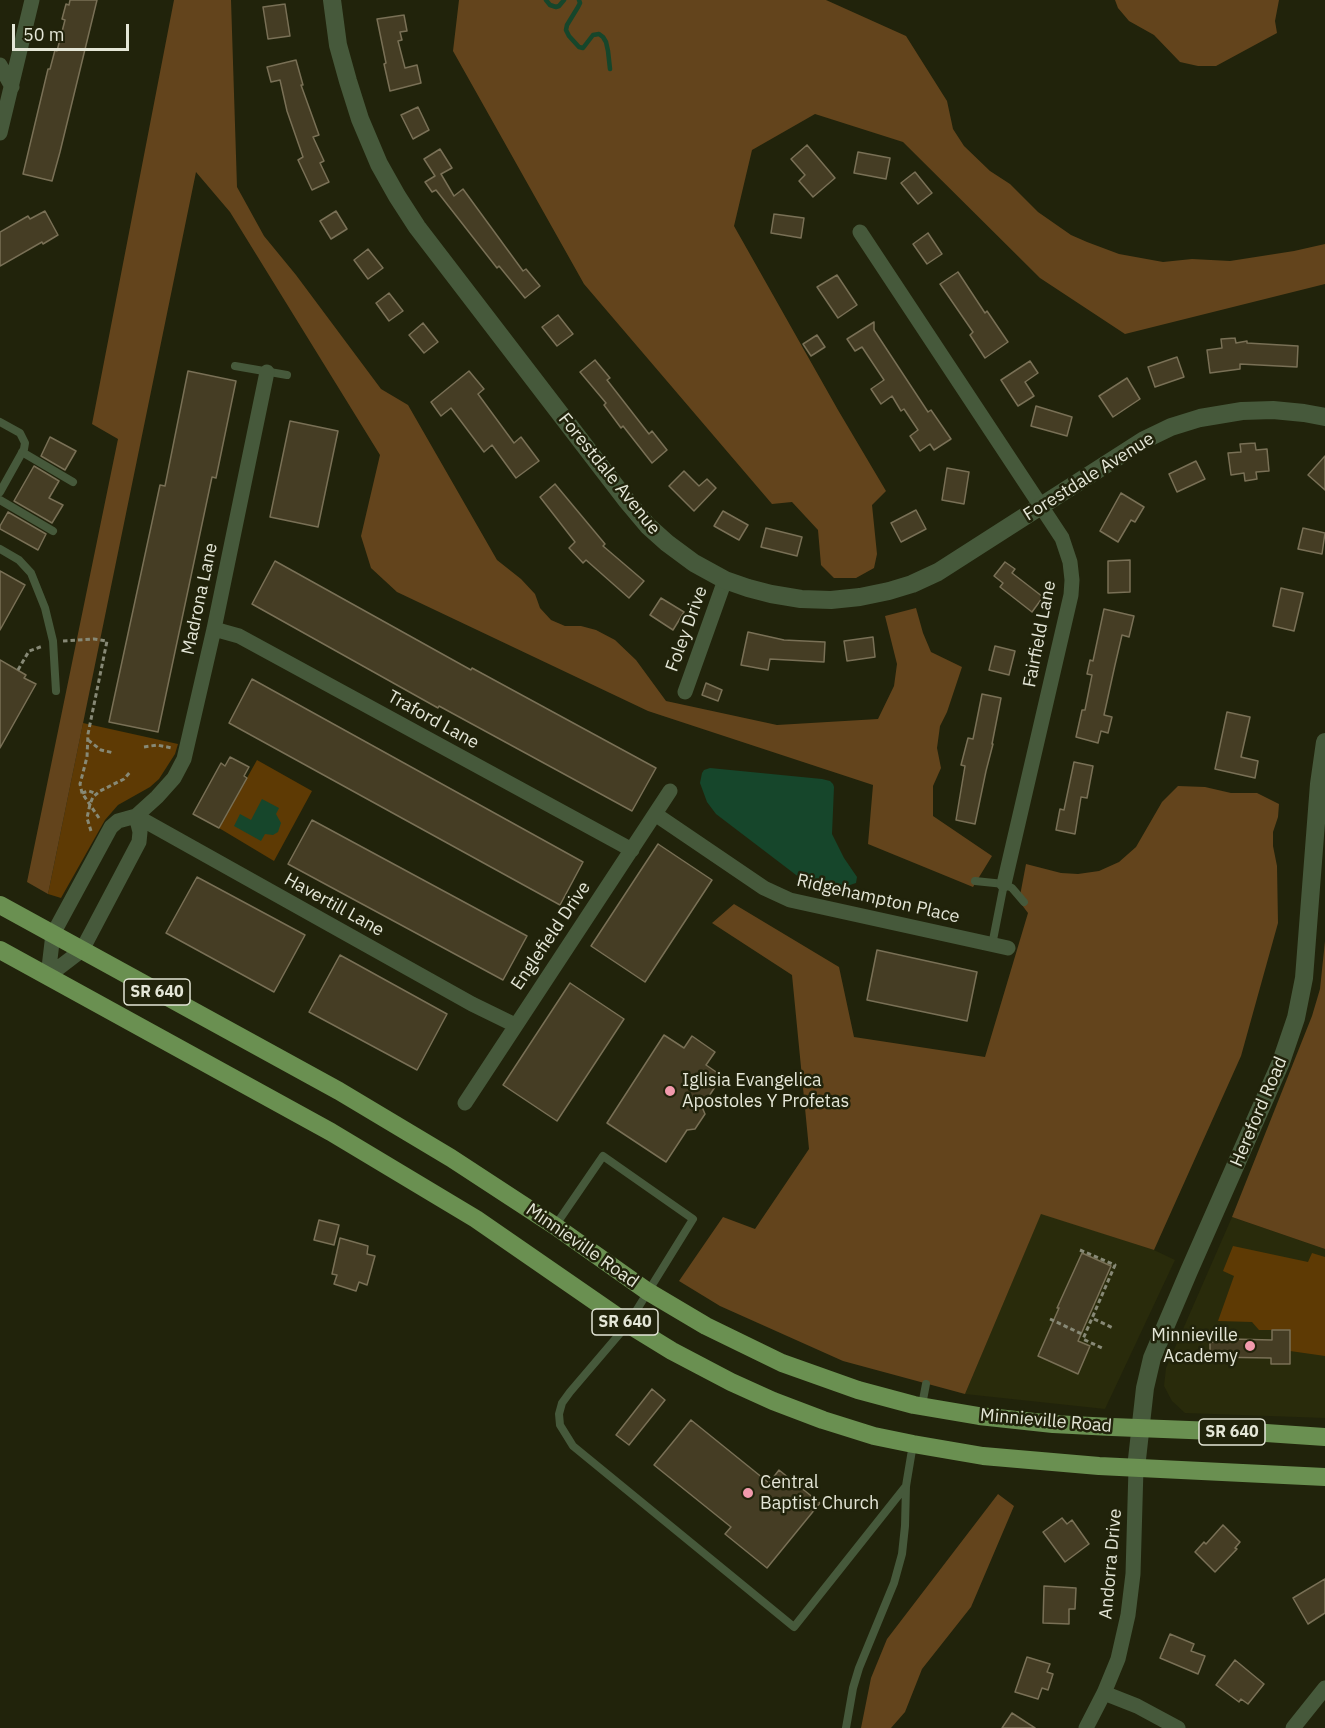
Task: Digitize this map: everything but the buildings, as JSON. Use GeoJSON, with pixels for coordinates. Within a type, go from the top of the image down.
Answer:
{"type":"FeatureCollection","features":[{"type":"Feature","properties":{"kind":"main road","name":"Minnieville Road"},"geometry":{"type":"LineString","coordinates":[[0,905],[339,1091],[451,1158],[555,1226],[647,1291],[706,1326],[782,1364],[858,1390],[922,1407],[1011,1419],[1140,1429],[1325,1437]]}},
{"type":"Feature","properties":{"kind":"main road","name":"Minnieville Road"},"geometry":{"type":"LineString","coordinates":[[0,950],[331,1132],[476,1219],[628,1324],[672,1351],[772,1401],[874,1436],[982,1456],[1136,1468],[1325,1477]]}},
{"type":"Feature","properties":{"kind":"street"},"geometry":{"type":"LineString","coordinates":[[0,134],[32,0]]}},
{"type":"Feature","properties":{"kind":"street","name":"Forestdale Avenue"},"geometry":{"type":"LineString","coordinates":[[332,0],[338,45],[360,119],[379,164],[417,227],[648,526],[694,563],[725,580],[764,592],[801,599],[831,600],[889,591],[938,572],[1144,440],[1171,427],[1200,418],[1242,411],[1273,410],[1325,417]]}},
{"type":"Feature","properties":{"kind":"street"},"geometry":{"type":"LineString","coordinates":[[0,65],[12,87]]}},
{"type":"Feature","properties":{"kind":"street","name":"Fairfield Lane"},"geometry":{"type":"LineString","coordinates":[[860,232],[1062,538],[1066,548],[1071,571],[1071,595],[1004,884]]}},
{"type":"Feature","properties":{"kind":"street","name":"Madrona Lane"},"geometry":{"type":"LineString","coordinates":[[48,976],[53,934],[111,827],[118,821],[136,816],[166,788],[184,759],[214,629],[267,372]]}},
{"type":"Feature","properties":{"kind":"street","name":"Foley Drive"},"geometry":{"type":"LineString","coordinates":[[685,692],[725,580]]}},
{"type":"Feature","properties":{"kind":"street","name":"Traford Lane"},"geometry":{"type":"LineString","coordinates":[[214,629],[243,638],[632,850]]}},
{"type":"Feature","properties":{"kind":"street","name":"Hereford Road"},"geometry":{"type":"LineString","coordinates":[[1136,1468],[1145,1388],[1152,1358],[1281,1062],[1296,1018],[1304,978],[1319,784],[1325,742]]}},
{"type":"Feature","properties":{"kind":"street","name":"Englefield Drive"},"geometry":{"type":"LineString","coordinates":[[465,1103],[670,791]]}},
{"type":"Feature","properties":{"kind":"street","name":"Ridgehampton Place"},"geometry":{"type":"LineString","coordinates":[[655,814],[764,888],[790,900],[1008,948]]}},
{"type":"Feature","properties":{"kind":"street"},"geometry":{"type":"LineString","coordinates":[[48,976],[82,950],[139,843],[140,832],[136,816]]}},
{"type":"Feature","properties":{"kind":"street","name":"Havertill Lane"},"geometry":{"type":"LineString","coordinates":[[136,816],[441,987],[515,1025]]}},
{"type":"Feature","properties":{"kind":"street","name":"Andorra Drive"},"geometry":{"type":"LineString","coordinates":[[1086,1728],[1118,1659],[1128,1615],[1133,1574],[1136,1468]]}},
{"type":"Feature","properties":{"kind":"street"},"geometry":{"type":"LineString","coordinates":[[1293,1728],[1325,1688]]}},
{"type":"Feature","properties":{"kind":"street"},"geometry":{"type":"LineString","coordinates":[[1104,1693],[1137,1706],[1178,1728]]}},
{"type":"Feature","properties":{"kind":"lane"},"geometry":{"type":"LineString","coordinates":[[235,366],[287,375]]}},
{"type":"Feature","properties":{"kind":"lane"},"geometry":{"type":"LineString","coordinates":[[0,422],[20,433],[25,443],[0,492]]}},
{"type":"Feature","properties":{"kind":"lane"},"geometry":{"type":"LineString","coordinates":[[22,452],[73,482]]}},
{"type":"Feature","properties":{"kind":"lane"},"geometry":{"type":"LineString","coordinates":[[0,500],[53,531]]}},
{"type":"Feature","properties":{"kind":"lane"},"geometry":{"type":"LineString","coordinates":[[0,549],[19,560],[31,573],[45,608],[53,644],[56,691]]}},
{"type":"Feature","properties":{"kind":"lane"},"geometry":{"type":"LineString","coordinates":[[975,881],[1004,884],[1012,888],[1024,902]]}},
{"type":"Feature","properties":{"kind":"lane"},"geometry":{"type":"LineString","coordinates":[[992,945],[1004,884]]}},
{"type":"Feature","properties":{"kind":"lane"},"geometry":{"type":"LineString","coordinates":[[555,1226],[603,1156],[693,1219],[628,1324],[562,1403],[559,1414],[560,1425],[573,1446],[794,1627],[906,1486]]}},
{"type":"Feature","properties":{"kind":"lane"},"geometry":{"type":"LineString","coordinates":[[922,1407],[926,1384]]}},
{"type":"Feature","properties":{"kind":"lane"},"geometry":{"type":"LineString","coordinates":[[846,1728],[859,1668],[894,1583],[902,1554],[906,1486],[912,1444]]}},
{"type":"Feature","properties":{"kind":"path"},"geometry":{"type":"LineString","coordinates":[[58,642],[94,639],[107,641],[88,740],[87,757],[80,784],[82,793],[100,819]]}},
{"type":"Feature","properties":{"kind":"path"},"geometry":{"type":"LineString","coordinates":[[18,670],[29,651],[44,646]]}},
{"type":"Feature","properties":{"kind":"path"},"geometry":{"type":"LineString","coordinates":[[88,740],[101,750],[114,753]]}},
{"type":"Feature","properties":{"kind":"path"},"geometry":{"type":"LineString","coordinates":[[144,747],[157,744],[172,748]]}},
{"type":"Feature","properties":{"kind":"path"},"geometry":{"type":"LineString","coordinates":[[92,833],[87,820],[90,804],[97,794],[122,780],[131,771]]}},
{"type":"Feature","properties":{"kind":"path"},"geometry":{"type":"LineString","coordinates":[[82,793],[89,791],[97,794]]}},
{"type":"Feature","properties":{"kind":"path"},"geometry":{"type":"LineString","coordinates":[[1080,1250],[1115,1265],[1083,1339],[1104,1349]]}},
{"type":"Feature","properties":{"kind":"path"},"geometry":{"type":"LineString","coordinates":[[1050,1319],[1084,1335]]}},
{"type":"Feature","properties":{"kind":"path"},"geometry":{"type":"LineString","coordinates":[[1094,1319],[1113,1328]]}},
{"type":"Feature","properties":{"kind":"shaded area"},"geometry":{"type":"Polygon","coordinates":[[[174,0],[231,0],[237,187],[264,236],[381,389],[408,405],[497,560],[521,579],[535,594],[540,608],[551,620],[565,626],[581,626],[596,630],[615,640],[636,660],[666,701],[777,725],[878,719],[894,686],[897,664],[885,616],[916,608],[931,652],[962,667],[940,726],[937,748],[941,768],[933,786],[933,816],[992,856],[973,887],[868,844],[873,785],[648,711],[397,592],[371,568],[361,536],[380,455],[230,212],[196,172],[48,894],[27,882],[118,439],[92,424],[174,0]]]}},
{"type":"Feature","properties":{"kind":"shaded area"},"geometry":{"type":"Polygon","coordinates":[[[459,0],[826,0],[906,36],[947,101],[953,129],[964,146],[990,171],[1010,184],[1038,212],[1071,235],[1119,254],[1163,262],[1192,259],[1230,261],[1325,244],[1325,284],[1125,334],[1040,278],[903,142],[815,114],[752,150],[734,226],[886,491],[872,505],[877,554],[874,568],[856,578],[834,578],[821,565],[818,530],[792,502],[772,504],[584,284],[453,51],[459,0]]]}},
{"type":"Feature","properties":{"kind":"shaded area"},"geometry":{"type":"Polygon","coordinates":[[[1115,0],[1279,0],[1275,21],[1277,33],[1216,66],[1198,66],[1180,62],[1154,35],[1129,21],[1118,8],[1115,0]]]}},
{"type":"Feature","properties":{"kind":"shaded area"},"geometry":{"type":"Polygon","coordinates":[[[83,723],[178,744],[175,754],[159,779],[150,787],[118,805],[105,820],[61,898],[48,894],[83,723]]]}},
{"type":"Feature","properties":{"kind":"shaded area"},"geometry":{"type":"Polygon","coordinates":[[[257,760],[312,791],[274,861],[219,828],[257,760]]]}},
{"type":"Feature","properties":{"kind":"shaded area"},"geometry":{"type":"Polygon","coordinates":[[[710,768],[830,781],[834,787],[832,834],[857,877],[856,883],[847,886],[800,878],[716,814],[707,802],[700,783],[704,770],[710,768]]]}},
{"type":"Feature","properties":{"kind":"shaded area"},"geometry":{"type":"Polygon","coordinates":[[[1178,786],[1205,787],[1231,793],[1257,793],[1279,804],[1273,832],[1277,866],[1278,923],[1241,1056],[1154,1250],[1041,1214],[965,1394],[843,1361],[720,1306],[679,1281],[723,1217],[755,1229],[809,1149],[792,975],[712,923],[734,904],[839,967],[854,1037],[985,1057],[1028,913],[1019,901],[1026,864],[1061,873],[1078,874],[1099,871],[1119,862],[1136,847],[1162,802],[1178,786]]]}},
{"type":"Feature","properties":{"kind":"shaded area"},"geometry":{"type":"Polygon","coordinates":[[[262,799],[279,808],[276,814],[281,823],[278,832],[273,835],[265,834],[261,841],[234,826],[240,814],[251,820],[262,799]]]}},
{"type":"Feature","properties":{"kind":"shaded area"},"geometry":{"type":"Polygon","coordinates":[[[1325,941],[1325,1249],[1232,1217],[1312,1016],[1320,989],[1325,941]]]}},
{"type":"Feature","properties":{"kind":"shaded area"},"geometry":{"type":"Polygon","coordinates":[[[1041,1213],[1154,1250],[1175,1260],[1105,1409],[965,1394],[1041,1213]]]}},
{"type":"Feature","properties":{"kind":"shaded area"},"geometry":{"type":"Polygon","coordinates":[[[1232,1217],[1325,1249],[1325,1418],[1185,1413],[1172,1401],[1164,1386],[1166,1368],[1232,1217]]]}},
{"type":"Feature","properties":{"kind":"shaded area"},"geometry":{"type":"Polygon","coordinates":[[[1233,1246],[1308,1262],[1312,1253],[1325,1257],[1325,1356],[1290,1351],[1290,1330],[1259,1330],[1252,1322],[1218,1321],[1234,1276],[1223,1271],[1233,1246]]]}},
{"type":"Feature","properties":{"kind":"shaded area"},"geometry":{"type":"Polygon","coordinates":[[[998,1494],[1014,1506],[971,1607],[922,1669],[905,1712],[891,1728],[861,1728],[871,1678],[887,1639],[998,1494]]]}},
{"type":"Feature","properties":{"kind":"waterway"},"geometry":{"type":"LineString","coordinates":[[546,0],[550,5],[556,7],[564,0]]}},
{"type":"Feature","properties":{"kind":"waterway"},"geometry":{"type":"LineString","coordinates":[[579,0],[580,3],[566,30],[579,47],[583,48],[593,35],[599,34],[603,37],[608,51],[610,69]]}},
{"type":"Feature","properties":{"kind":"place","name":"Iglisia Evangelica Apostoles Y Profetas"},"geometry":{"type":"Point","coordinates":[670,1091]}},
{"type":"Feature","properties":{"kind":"place","name":"Minnieville Academy"},"geometry":{"type":"Point","coordinates":[1250,1346]}},
{"type":"Feature","properties":{"kind":"place","name":"Central Baptist Church"},"geometry":{"type":"Point","coordinates":[748,1493]}}]}
